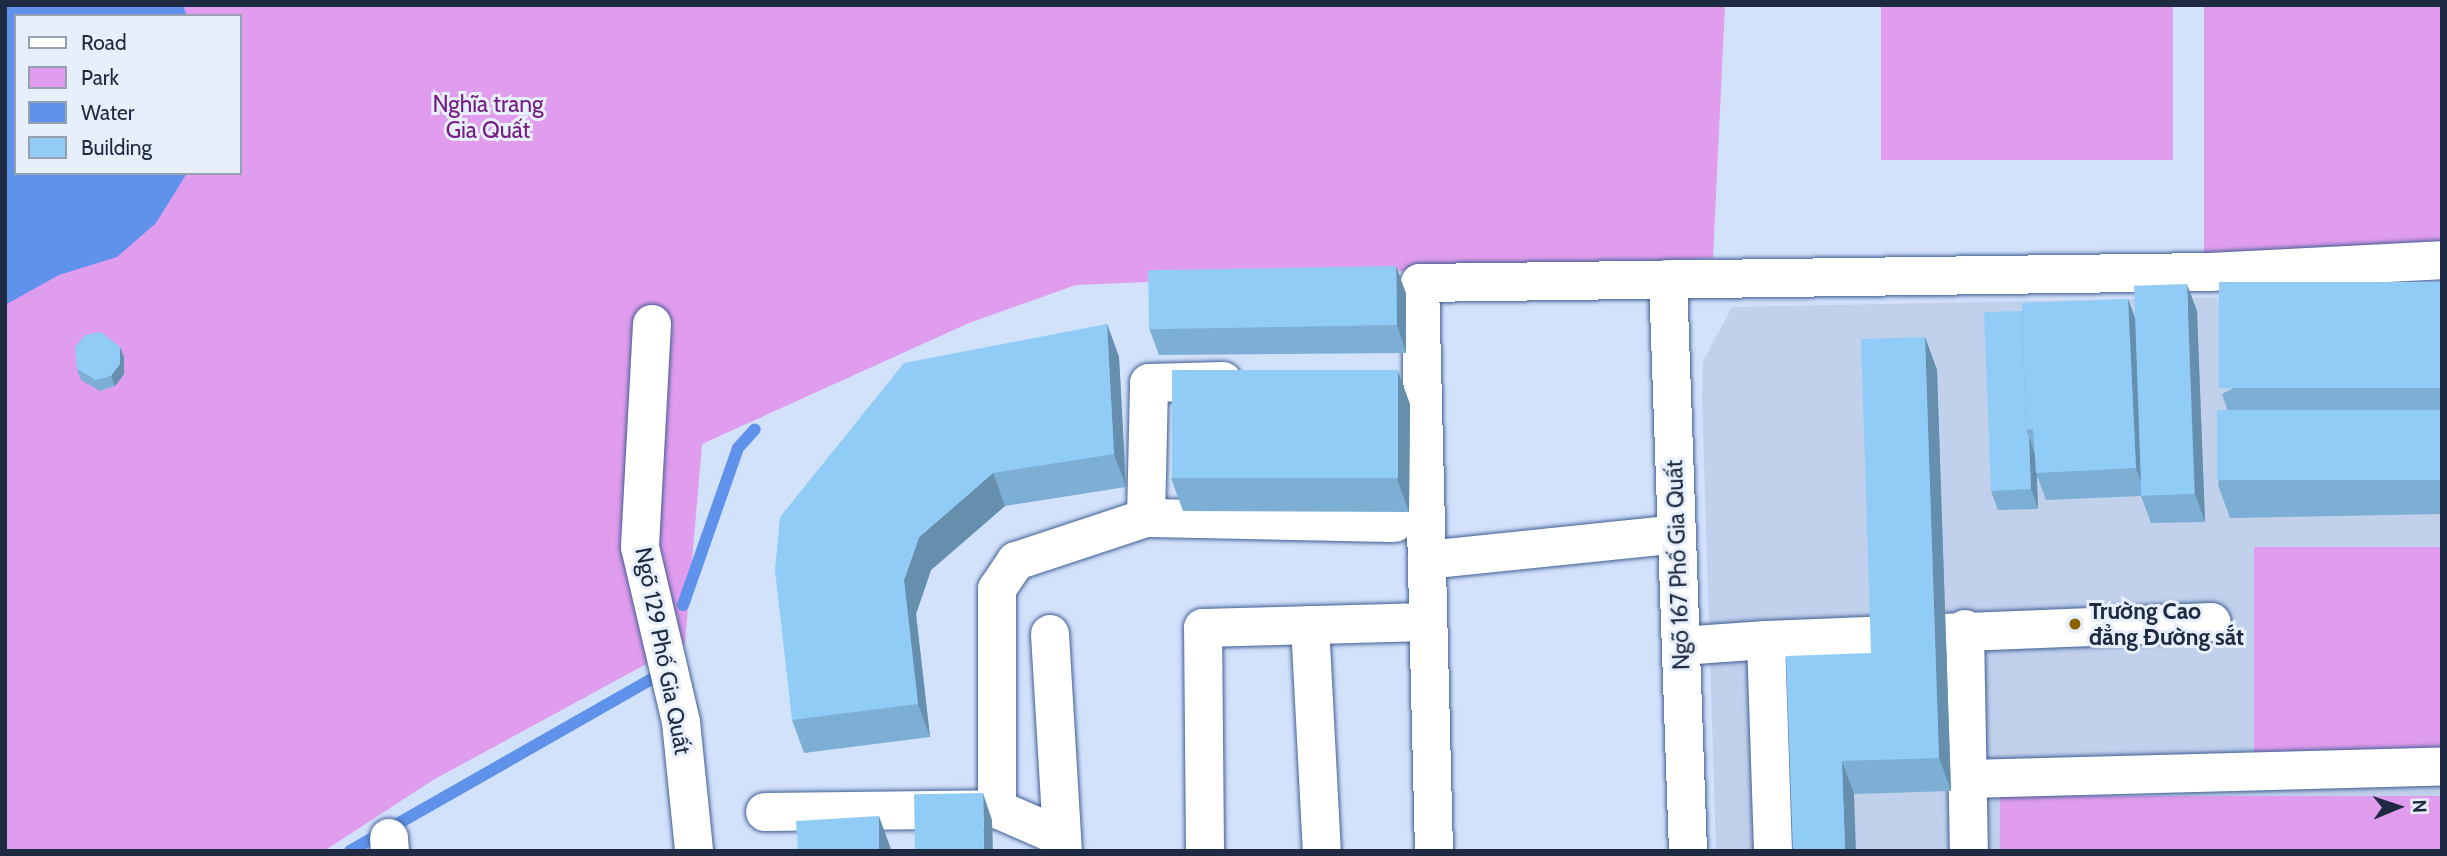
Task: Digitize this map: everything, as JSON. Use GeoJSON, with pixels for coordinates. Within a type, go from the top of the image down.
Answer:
{"type":"FeatureCollection","features":[{"type":"Feature","properties":{"kind":"street"},"geometry":{"type":"LineString","coordinates":[[1434,851],[1420,284],[2209,272],[2442,260]]}},
{"type":"Feature","properties":{"kind":"street","name":"Ngõ 167 Phố Gia Quất"},"geometry":{"type":"LineString","coordinates":[[1668,279],[1688,851]]}},
{"type":"Feature","properties":{"kind":"street","name":"Ngõ 129 Phố Gia Quất"},"geometry":{"type":"LineString","coordinates":[[652,324],[640,547],[681,722],[694,851]]}},
{"type":"Feature","properties":{"kind":"street"},"geometry":{"type":"LineString","coordinates":[[1146,518],[1149,383],[1257,381]]}},
{"type":"Feature","properties":{"kind":"street"},"geometry":{"type":"LineString","coordinates":[[997,809],[997,589],[1016,561],[1146,518],[1394,523]]}},
{"type":"Feature","properties":{"kind":"street"},"geometry":{"type":"LineString","coordinates":[[1427,560],[1677,534]]}},
{"type":"Feature","properties":{"kind":"street"},"geometry":{"type":"LineString","coordinates":[[1205,851],[1203,628],[1428,622]]}},
{"type":"Feature","properties":{"kind":"street"},"geometry":{"type":"LineString","coordinates":[[1681,646],[1965,629],[2212,622]]}},
{"type":"Feature","properties":{"kind":"street"},"geometry":{"type":"LineString","coordinates":[[1310,625],[1322,851]]}},
{"type":"Feature","properties":{"kind":"street"},"geometry":{"type":"LineString","coordinates":[[1965,629],[1969,851]]}},
{"type":"Feature","properties":{"kind":"street"},"geometry":{"type":"LineString","coordinates":[[1050,634],[1062,844]]}},
{"type":"Feature","properties":{"kind":"street"},"geometry":{"type":"LineString","coordinates":[[1766,640],[1773,851]]}},
{"type":"Feature","properties":{"kind":"street"},"geometry":{"type":"LineString","coordinates":[[1968,779],[2442,767]]}},
{"type":"Feature","properties":{"kind":"street"},"geometry":{"type":"LineString","coordinates":[[765,812],[997,809],[1062,844]]}},
{"type":"Feature","properties":{"kind":"street"},"geometry":{"type":"LineString","coordinates":[[870,811],[872,851]]}},
{"type":"Feature","properties":{"kind":"shaded area","name":"Trường Cao đẳng Đường sắt"},"geometry":{"type":"Polygon","coordinates":[[[2442,293],[2442,851],[1716,851],[1703,361],[1732,307],[2442,293]]]}},
{"type":"Feature","properties":{"kind":"green space","name":"Nghĩa trang Gia Quất"},"geometry":{"type":"Polygon","coordinates":[[[5,5],[1725,5],[1713,258],[1076,285],[969,323],[702,444],[685,643],[433,780],[324,851],[5,851],[5,5]]]}},
{"type":"Feature","properties":{"kind":"green space"},"geometry":{"type":"Polygon","coordinates":[[[1881,5],[2173,5],[2173,160],[1881,160],[1881,5]]]}},
{"type":"Feature","properties":{"kind":"green space"},"geometry":{"type":"Polygon","coordinates":[[[2204,5],[2442,5],[2442,272],[2204,272],[2204,5]]]}},
{"type":"Feature","properties":{"kind":"green space"},"geometry":{"type":"Polygon","coordinates":[[[2254,547],[2442,547],[2442,770],[2254,770],[2254,547]]]}},
{"type":"Feature","properties":{"kind":"green space"},"geometry":{"type":"Polygon","coordinates":[[[2000,796],[2442,796],[2442,851],[2000,851],[2000,796]]]}},
{"type":"Feature","properties":{"kind":"water"},"geometry":{"type":"Polygon","coordinates":[[[5,5],[183,5],[186,14],[14,14],[14,175],[186,175],[156,223],[117,257],[59,275],[5,305],[5,5]]]}},
{"type":"Feature","properties":{"kind":"building"},"geometry":{"type":"Polygon","coordinates":[[[1396,266],[1397,325],[1149,329],[1148,270],[1396,266]]]}},
{"type":"Feature","properties":{"kind":"building"},"geometry":{"type":"Polygon","coordinates":[[[2219,282],[2442,282],[2442,388],[2219,388],[2219,282]]]}},
{"type":"Feature","properties":{"kind":"building"},"geometry":{"type":"Polygon","coordinates":[[[2187,284],[2194,494],[2141,496],[2134,286],[2187,284]]]}},
{"type":"Feature","properties":{"kind":"building"},"geometry":{"type":"Polygon","coordinates":[[[2128,299],[2136,468],[2036,473],[2033,429],[2026,430],[2022,303],[2128,299]]]}},
{"type":"Feature","properties":{"kind":"building"},"geometry":{"type":"Polygon","coordinates":[[[2022,311],[2031,489],[1991,491],[1984,312],[2022,311]]]}},
{"type":"Feature","properties":{"kind":"building"},"geometry":{"type":"Polygon","coordinates":[[[1107,324],[1114,454],[993,473],[919,537],[904,580],[918,704],[792,720],[775,570],[780,517],[904,363],[1107,324]]]}},
{"type":"Feature","properties":{"kind":"building"},"geometry":{"type":"Polygon","coordinates":[[[101,332],[120,347],[120,364],[111,376],[96,380],[77,369],[75,347],[85,335],[101,332]]]}},
{"type":"Feature","properties":{"kind":"building"},"geometry":{"type":"Polygon","coordinates":[[[1925,337],[1939,758],[1842,761],[1845,851],[1793,851],[1786,656],[1871,653],[1861,339],[1925,337]]]}},
{"type":"Feature","properties":{"kind":"building"},"geometry":{"type":"Polygon","coordinates":[[[1172,370],[1398,370],[1398,478],[1172,478],[1172,370]]]}},
{"type":"Feature","properties":{"kind":"building"},"geometry":{"type":"Polygon","coordinates":[[[2217,410],[2442,410],[2442,480],[2217,480],[2217,410]]]}},
{"type":"Feature","properties":{"kind":"building"},"geometry":{"type":"Polygon","coordinates":[[[983,793],[984,851],[915,851],[914,794],[983,793]]]}},
{"type":"Feature","properties":{"kind":"building"},"geometry":{"type":"Polygon","coordinates":[[[879,816],[879,851],[798,851],[796,821],[879,816]]]}},
{"type":"Feature","properties":{"kind":"waterway"},"geometry":{"type":"LineString","coordinates":[[683,605],[738,448],[755,429]]}},
{"type":"Feature","properties":{"kind":"waterway"},"geometry":{"type":"LineString","coordinates":[[350,851],[655,677]]}},
{"type":"Feature","properties":{"kind":"place","name":"Trường Cao đẳng Đường sắt"},"geometry":{"type":"Point","coordinates":[2075,624]}}]}
